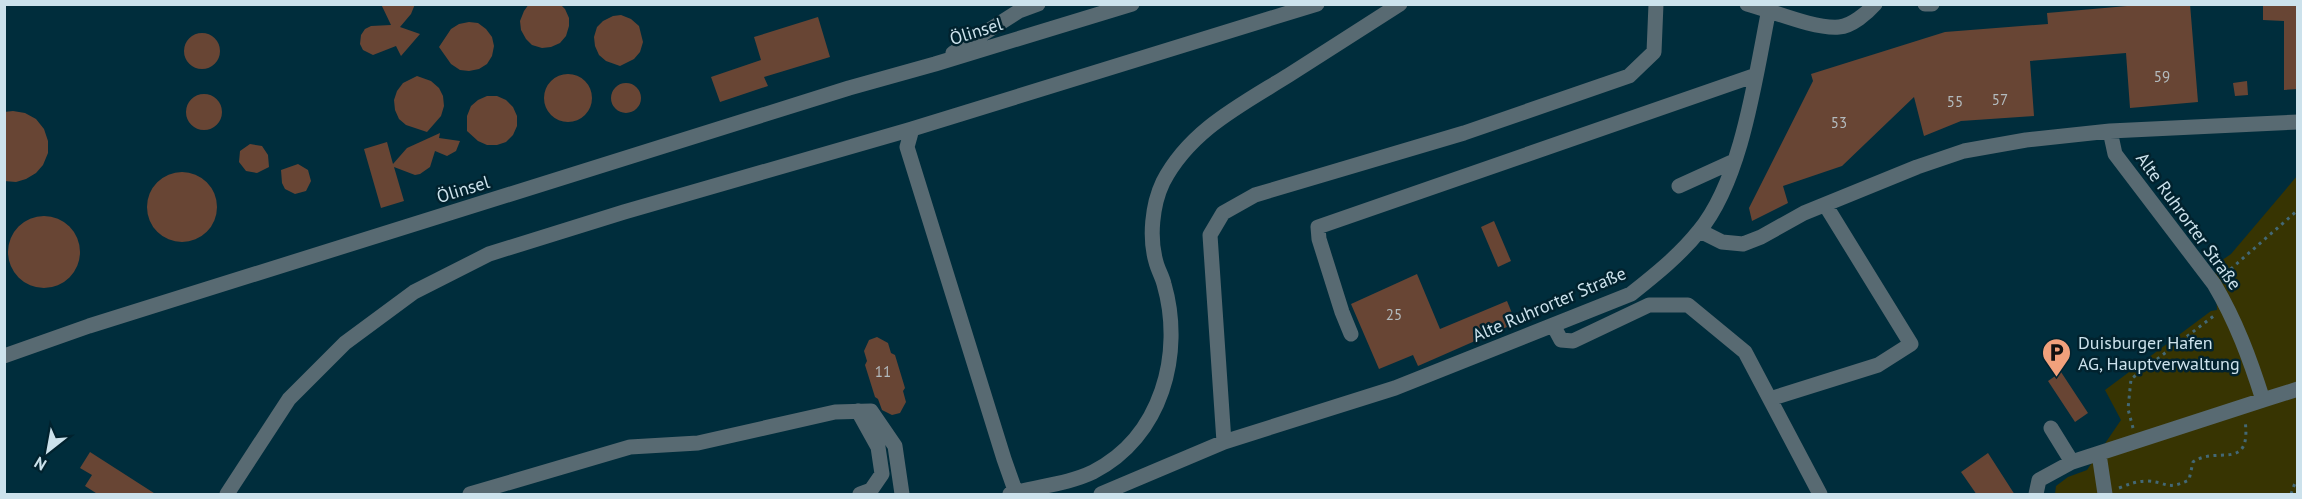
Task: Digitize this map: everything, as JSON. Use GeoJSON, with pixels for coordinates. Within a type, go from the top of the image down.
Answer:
{"type":"FeatureCollection","features":[{"type":"Feature","properties":{"kind":"street","name":"Ölinsel"},"geometry":{"type":"LineString","coordinates":[[935,64],[1019,11],[1038,4]]}},
{"type":"Feature","properties":{"kind":"street","name":"Ölinsel"},"geometry":{"type":"LineString","coordinates":[[4,356],[89,326],[849,88],[1132,4]]}},
{"type":"Feature","properties":{"kind":"street"},"geometry":{"type":"LineString","coordinates":[[227,495],[289,399],[345,344],[414,292],[489,254],[624,212],[912,129],[1317,4]]}},
{"type":"Feature","properties":{"kind":"street"},"geometry":{"type":"LineString","coordinates":[[912,129],[907,147],[1013,494],[1076,479],[1094,471],[1124,450],[1135,439],[1157,405],[1169,365],[1172,326],[1152,236],[1155,209],[1163,183],[1185,149],[1209,126],[1232,110],[1400,4]]}},
{"type":"Feature","properties":{"kind":"street"},"geometry":{"type":"LineString","coordinates":[[1224,442],[1210,235],[1223,213],[1255,195],[1464,133],[1629,76],[1654,52],[1656,4]]}},
{"type":"Feature","properties":{"kind":"street"},"geometry":{"type":"LineString","coordinates":[[1747,4],[1769,7],[1803,21],[1840,27],[1855,20],[1875,4]]}},
{"type":"Feature","properties":{"kind":"street"},"geometry":{"type":"LineString","coordinates":[[1925,4],[1932,4]]}},
{"type":"Feature","properties":{"kind":"street"},"geometry":{"type":"LineString","coordinates":[[1700,231],[1730,176],[1756,75],[1769,7]]}},
{"type":"Feature","properties":{"kind":"street"},"geometry":{"type":"LineString","coordinates":[[1351,334],[1319,238],[1318,227],[1756,75]]}},
{"type":"Feature","properties":{"kind":"street","name":"Alte Ruhrorter Straße"},"geometry":{"type":"LineString","coordinates":[[1101,495],[1224,442],[1395,388],[1631,294],[1662,269],[1700,231],[1722,242],[1743,244],[1761,237],[1804,213],[1826,206],[1917,167],[1964,151],[2026,140],[2110,131],[2298,122]]}},
{"type":"Feature","properties":{"kind":"street","name":"Alte Ruhrorter Straße"},"geometry":{"type":"LineString","coordinates":[[2110,131],[2115,154],[2194,248],[2227,306],[2242,337],[2263,400]]}},
{"type":"Feature","properties":{"kind":"street"},"geometry":{"type":"LineString","coordinates":[[1679,186],[1734,160]]}},
{"type":"Feature","properties":{"kind":"street"},"geometry":{"type":"LineString","coordinates":[[1770,399],[1878,365],[1911,344],[1826,206]]}},
{"type":"Feature","properties":{"kind":"street"},"geometry":{"type":"LineString","coordinates":[[1553,325],[1561,340],[1573,341],[1649,305],[1688,305],[1745,352],[1820,495]]}},
{"type":"Feature","properties":{"kind":"street"},"geometry":{"type":"LineString","coordinates":[[2036,495],[2039,480],[2072,462],[2298,389]]}},
{"type":"Feature","properties":{"kind":"street"},"geometry":{"type":"LineString","coordinates":[[470,495],[630,447],[698,443],[835,412],[858,411],[871,411],[895,446],[902,495]]}},
{"type":"Feature","properties":{"kind":"street"},"geometry":{"type":"LineString","coordinates":[[858,411],[878,447],[882,474],[871,490],[860,495]]}},
{"type":"Feature","properties":{"kind":"street"},"geometry":{"type":"LineString","coordinates":[[2051,428],[2072,462]]}},
{"type":"Feature","properties":{"kind":"street"},"geometry":{"type":"LineString","coordinates":[[2099,454],[2105,492]]}},
{"type":"Feature","properties":{"kind":"path"},"geometry":{"type":"LineString","coordinates":[[2214,284],[2298,210]]}},
{"type":"Feature","properties":{"kind":"path"},"geometry":{"type":"LineString","coordinates":[[2136,441],[2128,409],[2131,380],[2227,306]]}},
{"type":"Feature","properties":{"kind":"path"},"geometry":{"type":"LineString","coordinates":[[2105,492],[2145,481],[2176,486],[2189,480],[2193,462],[2198,458],[2237,454],[2244,446],[2247,434],[2246,421],[2235,409]]}},
{"type":"Feature","properties":{"kind":"path"},"geometry":{"type":"LineString","coordinates":[[2291,495],[2295,483],[2298,483]]}},
{"type":"Feature","properties":{"kind":"shaded area"},"geometry":{"type":"Polygon","coordinates":[[[2297,176],[2297,494],[2055,494],[2056,486],[2068,477],[2087,470],[2121,420],[2105,390],[2211,311],[2217,310],[2215,265],[2231,254],[2297,176]]]}},
{"type":"Feature","properties":{"kind":"building"},"geometry":{"type":"Polygon","coordinates":[[[381,4],[415,4],[411,14],[400,27],[420,34],[401,56],[396,46],[373,55],[363,50],[360,44],[361,35],[365,29],[371,26],[391,25],[381,4]]]}},
{"type":"Feature","properties":{"kind":"building"},"geometry":{"type":"Polygon","coordinates":[[[529,4],[560,4],[565,9],[569,18],[569,26],[566,36],[560,43],[542,48],[532,45],[526,39],[521,30],[520,21],[529,4]]]}},
{"type":"Feature","properties":{"kind":"building"},"geometry":{"type":"Polygon","coordinates":[[[2150,4],[2190,4],[2198,102],[2130,108],[2126,53],[2030,61],[2034,116],[1961,121],[1924,136],[1914,97],[1842,166],[1783,186],[1788,203],[1752,221],[1749,208],[1813,81],[1811,74],[1945,32],[2048,24],[2047,13],[2150,4]]]}},
{"type":"Feature","properties":{"kind":"building"},"geometry":{"type":"Polygon","coordinates":[[[2263,4],[2298,4],[2298,89],[2284,90],[2284,21],[2263,20],[2263,4]]]}},
{"type":"Feature","properties":{"kind":"building"},"geometry":{"type":"Polygon","coordinates":[[[621,15],[631,19],[639,26],[643,42],[640,52],[634,59],[620,66],[606,61],[599,55],[594,37],[597,27],[603,21],[621,15]]]}},
{"type":"Feature","properties":{"kind":"building"},"geometry":{"type":"Polygon","coordinates":[[[818,17],[830,57],[764,77],[768,86],[720,102],[711,77],[761,60],[754,37],[818,17]]]}},
{"type":"Feature","properties":{"kind":"building"},"geometry":{"type":"Polygon","coordinates":[[[469,22],[478,23],[486,29],[492,37],[494,46],[487,64],[469,71],[460,70],[451,64],[439,47],[451,29],[469,22]]]}},
{"type":"Feature","properties":{"kind":"building"},"geometry":{"type":"Polygon","coordinates":[[[202,33],[215,38],[220,51],[215,64],[202,69],[189,64],[184,51],[189,38],[202,33]]]}},
{"type":"Feature","properties":{"kind":"building"},"geometry":{"type":"Polygon","coordinates":[[[563,74],[573,74],[588,84],[592,98],[591,107],[582,118],[573,122],[563,122],[548,112],[544,103],[544,93],[554,78],[563,74]]]}},
{"type":"Feature","properties":{"kind":"building"},"geometry":{"type":"Polygon","coordinates":[[[417,76],[431,81],[439,88],[443,96],[444,106],[441,116],[427,132],[406,125],[399,119],[395,110],[394,100],[397,91],[403,83],[417,76]]]}},
{"type":"Feature","properties":{"kind":"building"},"geometry":{"type":"Polygon","coordinates":[[[2247,81],[2248,95],[2235,96],[2233,83],[2247,81]]]}},
{"type":"Feature","properties":{"kind":"building"},"geometry":{"type":"Polygon","coordinates":[[[626,83],[637,87],[641,98],[637,109],[626,113],[615,109],[611,98],[615,87],[626,83]]]}},
{"type":"Feature","properties":{"kind":"building"},"geometry":{"type":"Polygon","coordinates":[[[204,94],[217,99],[222,112],[217,125],[204,130],[191,125],[186,112],[191,99],[204,94]]]}},
{"type":"Feature","properties":{"kind":"building"},"geometry":{"type":"Polygon","coordinates":[[[487,96],[497,96],[506,100],[513,107],[517,116],[517,126],[513,135],[506,142],[497,145],[487,145],[478,141],[467,131],[467,116],[471,106],[487,96]]]}},
{"type":"Feature","properties":{"kind":"building"},"geometry":{"type":"Polygon","coordinates":[[[4,112],[25,113],[36,119],[44,129],[48,141],[48,153],[43,165],[36,173],[16,182],[4,181],[4,112]]]}},
{"type":"Feature","properties":{"kind":"building"},"geometry":{"type":"Polygon","coordinates":[[[440,133],[439,138],[460,141],[456,151],[447,156],[435,151],[430,167],[420,174],[415,175],[394,167],[404,201],[381,208],[364,149],[387,142],[393,164],[407,148],[440,133]]]}},
{"type":"Feature","properties":{"kind":"building"},"geometry":{"type":"Polygon","coordinates":[[[250,144],[262,146],[268,155],[269,167],[257,173],[246,171],[239,162],[240,151],[250,144]]]}},
{"type":"Feature","properties":{"kind":"building"},"geometry":{"type":"Polygon","coordinates":[[[298,164],[308,170],[311,181],[306,191],[295,194],[285,189],[281,170],[298,164]]]}},
{"type":"Feature","properties":{"kind":"building"},"geometry":{"type":"Polygon","coordinates":[[[175,172],[189,172],[202,177],[212,187],[217,207],[212,227],[202,237],[189,242],[175,242],[162,237],[152,227],[147,214],[147,200],[152,187],[162,177],[175,172]]]}},
{"type":"Feature","properties":{"kind":"building"},"geometry":{"type":"Polygon","coordinates":[[[44,216],[64,222],[74,232],[80,252],[74,272],[64,282],[44,288],[24,282],[14,272],[8,252],[14,232],[24,222],[44,216]]]}},
{"type":"Feature","properties":{"kind":"building"},"geometry":{"type":"Polygon","coordinates":[[[1494,221],[1511,261],[1498,267],[1481,227],[1494,221]]]}},
{"type":"Feature","properties":{"kind":"building"},"geometry":{"type":"Polygon","coordinates":[[[1417,274],[1440,329],[1507,301],[1516,323],[1418,366],[1413,355],[1379,369],[1351,304],[1417,274]]]}},
{"type":"Feature","properties":{"kind":"building"},"geometry":{"type":"Polygon","coordinates":[[[877,337],[888,343],[891,353],[895,355],[905,388],[903,391],[906,402],[900,413],[892,415],[882,410],[875,397],[865,365],[867,361],[864,351],[869,340],[877,337]]]}},
{"type":"Feature","properties":{"kind":"building"},"geometry":{"type":"Polygon","coordinates":[[[2061,372],[2088,413],[2075,422],[2048,381],[2061,372]]]}},
{"type":"Feature","properties":{"kind":"building"},"geometry":{"type":"Polygon","coordinates":[[[90,452],[157,495],[99,495],[85,486],[92,475],[80,468],[90,452]]]}},
{"type":"Feature","properties":{"kind":"building"},"geometry":{"type":"Polygon","coordinates":[[[1988,453],[2015,495],[1977,495],[1961,472],[1988,453]]]}},
{"type":"Feature","properties":{"kind":"place","name":"Duisburger Hafen AG, Hauptverwaltung"},"geometry":{"type":"Point","coordinates":[2057,378]}}]}
